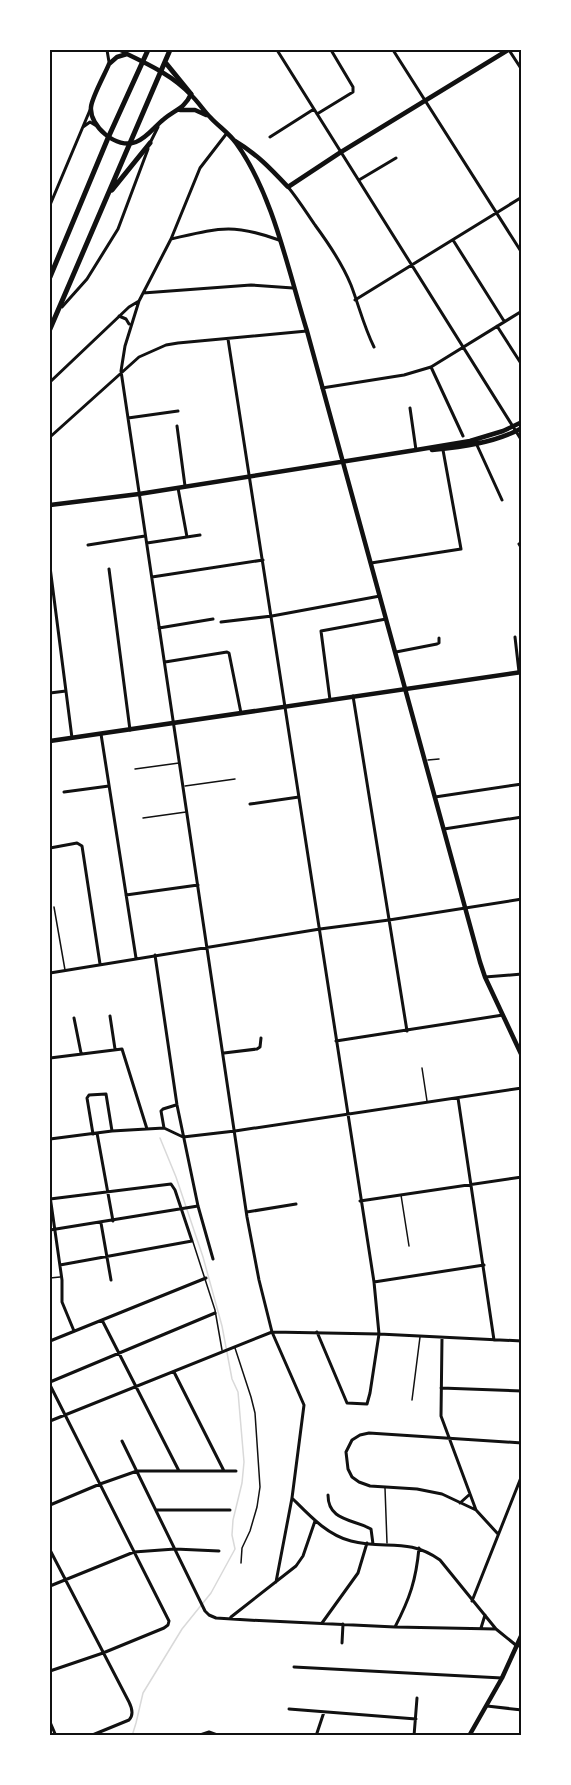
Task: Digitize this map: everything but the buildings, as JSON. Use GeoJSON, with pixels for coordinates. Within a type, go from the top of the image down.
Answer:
{"type":"FeatureCollection","features":[{"type":"Feature","properties":{"kind":"highway"},"geometry":{"type":"LineString","coordinates":[[50,277],[108,138],[148,50]]}},
{"type":"Feature","properties":{"kind":"highway"},"geometry":{"type":"LineString","coordinates":[[50,329],[169,51]]}},
{"type":"Feature","properties":{"kind":"highway"},"geometry":{"type":"LineString","coordinates":[[165,62],[191,94]]}},
{"type":"Feature","properties":{"kind":"highway"},"geometry":{"type":"LineString","coordinates":[[108,196],[150,143]]}},
{"type":"Feature","properties":{"kind":"main road"},"geometry":{"type":"LineString","coordinates":[[210,118],[198,110],[180,110],[170,114],[143,138],[129,144],[108,138],[98,128],[91,106],[109,64],[117,57],[127,54],[161,71],[191,94],[210,118],[227,134],[258,156],[288,187],[425,99],[508,50]]}},
{"type":"Feature","properties":{"kind":"main road"},"geometry":{"type":"LineString","coordinates":[[180,110],[191,94]]}},
{"type":"Feature","properties":{"kind":"main road"},"geometry":{"type":"LineString","coordinates":[[236,141],[261,187],[307,331],[485,977],[522,1056]]}},
{"type":"Feature","properties":{"kind":"main road"},"geometry":{"type":"LineString","coordinates":[[50,505],[139,494],[342,461],[476,443],[514,429],[522,422]]}},
{"type":"Feature","properties":{"kind":"main road"},"geometry":{"type":"LineString","coordinates":[[442,447],[522,428]]}},
{"type":"Feature","properties":{"kind":"main road"},"geometry":{"type":"LineString","coordinates":[[50,741],[520,672]]}},
{"type":"Feature","properties":{"kind":"main road"},"geometry":{"type":"LineString","coordinates":[[470,1736],[472,1728],[487,1706],[519,1645],[522,1634]]}},
{"type":"Feature","properties":{"kind":"street"},"geometry":{"type":"LineString","coordinates":[[107,50],[109,64]]}},
{"type":"Feature","properties":{"kind":"street"},"geometry":{"type":"LineString","coordinates":[[119,50],[127,54]]}},
{"type":"Feature","properties":{"kind":"street"},"geometry":{"type":"LineString","coordinates":[[169,51],[175,50]]}},
{"type":"Feature","properties":{"kind":"street"},"geometry":{"type":"LineString","coordinates":[[278,50],[522,441]]}},
{"type":"Feature","properties":{"kind":"street"},"geometry":{"type":"LineString","coordinates":[[317,114],[353,92],[353,87],[331,50]]}},
{"type":"Feature","properties":{"kind":"street"},"geometry":{"type":"LineString","coordinates":[[393,50],[522,253]]}},
{"type":"Feature","properties":{"kind":"street"},"geometry":{"type":"LineString","coordinates":[[508,50],[522,70]]}},
{"type":"Feature","properties":{"kind":"street"},"geometry":{"type":"LineString","coordinates":[[50,205],[91,106]]}},
{"type":"Feature","properties":{"kind":"street"},"geometry":{"type":"LineString","coordinates":[[270,136],[314,109]]}},
{"type":"Feature","properties":{"kind":"street"},"geometry":{"type":"LineString","coordinates":[[82,128],[90,122],[98,128]]}},
{"type":"Feature","properties":{"kind":"street"},"geometry":{"type":"LineString","coordinates":[[58,310],[87,279],[118,229],[159,124]]}},
{"type":"Feature","properties":{"kind":"street"},"geometry":{"type":"LineString","coordinates":[[227,134],[200,168],[171,239],[139,301],[130,326],[121,371],[259,1280],[272,1332],[304,1405],[292,1498],[276,1582]]}},
{"type":"Feature","properties":{"kind":"street"},"geometry":{"type":"LineString","coordinates":[[359,180],[396,158]]}},
{"type":"Feature","properties":{"kind":"street"},"geometry":{"type":"LineString","coordinates":[[288,187],[330,245],[344,270],[364,327],[374,347]]}},
{"type":"Feature","properties":{"kind":"street"},"geometry":{"type":"LineString","coordinates":[[355,300],[522,197]]}},
{"type":"Feature","properties":{"kind":"street"},"geometry":{"type":"LineString","coordinates":[[171,239],[210,230],[231,228],[247,230],[279,240]]}},
{"type":"Feature","properties":{"kind":"street"},"geometry":{"type":"LineString","coordinates":[[453,240],[504,321]]}},
{"type":"Feature","properties":{"kind":"street"},"geometry":{"type":"LineString","coordinates":[[143,293],[251,285],[293,288]]}},
{"type":"Feature","properties":{"kind":"street"},"geometry":{"type":"LineString","coordinates":[[50,382],[119,316],[139,301]]}},
{"type":"Feature","properties":{"kind":"street"},"geometry":{"type":"LineString","coordinates":[[322,388],[404,375],[431,367],[522,311]]}},
{"type":"Feature","properties":{"kind":"street"},"geometry":{"type":"LineString","coordinates":[[119,316],[126,319],[130,326]]}},
{"type":"Feature","properties":{"kind":"street"},"geometry":{"type":"LineString","coordinates":[[497,326],[522,365]]}},
{"type":"Feature","properties":{"kind":"street"},"geometry":{"type":"LineString","coordinates":[[50,437],[121,371],[140,357],[166,345],[307,331]]}},
{"type":"Feature","properties":{"kind":"street"},"geometry":{"type":"LineString","coordinates":[[228,339],[374,1282],[379,1334],[367,1404],[347,1402],[317,1332]]}},
{"type":"Feature","properties":{"kind":"street"},"geometry":{"type":"LineString","coordinates":[[431,367],[463,436]]}},
{"type":"Feature","properties":{"kind":"street"},"geometry":{"type":"LineString","coordinates":[[410,408],[418,450]]}},
{"type":"Feature","properties":{"kind":"street"},"geometry":{"type":"LineString","coordinates":[[128,418],[178,411]]}},
{"type":"Feature","properties":{"kind":"street"},"geometry":{"type":"LineString","coordinates":[[177,426],[185,486]]}},
{"type":"Feature","properties":{"kind":"street"},"geometry":{"type":"LineString","coordinates":[[476,443],[502,500]]}},
{"type":"Feature","properties":{"kind":"street"},"geometry":{"type":"LineString","coordinates":[[371,563],[461,549],[442,447]]}},
{"type":"Feature","properties":{"kind":"street"},"geometry":{"type":"LineString","coordinates":[[178,488],[187,537]]}},
{"type":"Feature","properties":{"kind":"street"},"geometry":{"type":"LineString","coordinates":[[147,543],[200,535]]}},
{"type":"Feature","properties":{"kind":"street"},"geometry":{"type":"LineString","coordinates":[[88,545],[146,536]]}},
{"type":"Feature","properties":{"kind":"street"},"geometry":{"type":"LineString","coordinates":[[520,544],[522,549]]}},
{"type":"Feature","properties":{"kind":"street"},"geometry":{"type":"LineString","coordinates":[[152,577],[263,560]]}},
{"type":"Feature","properties":{"kind":"street"},"geometry":{"type":"LineString","coordinates":[[50,567],[72,738]]}},
{"type":"Feature","properties":{"kind":"street"},"geometry":{"type":"LineString","coordinates":[[109,569],[130,730]]}},
{"type":"Feature","properties":{"kind":"street"},"geometry":{"type":"LineString","coordinates":[[221,622],[272,616],[380,596]]}},
{"type":"Feature","properties":{"kind":"street"},"geometry":{"type":"LineString","coordinates":[[159,627],[213,619]]}},
{"type":"Feature","properties":{"kind":"street"},"geometry":{"type":"LineString","coordinates":[[330,700],[321,631],[386,619]]}},
{"type":"Feature","properties":{"kind":"street"},"geometry":{"type":"LineString","coordinates":[[515,637],[520,672]]}},
{"type":"Feature","properties":{"kind":"street"},"geometry":{"type":"LineString","coordinates":[[396,652],[437,645],[439,638]]}},
{"type":"Feature","properties":{"kind":"street"},"geometry":{"type":"LineString","coordinates":[[165,662],[227,652],[231,656],[241,713]]}},
{"type":"Feature","properties":{"kind":"street"},"geometry":{"type":"LineString","coordinates":[[50,693],[66,691]]}},
{"type":"Feature","properties":{"kind":"street"},"geometry":{"type":"LineString","coordinates":[[354,696],[407,1031]]}},
{"type":"Feature","properties":{"kind":"street"},"geometry":{"type":"LineString","coordinates":[[101,734],[136,958]]}},
{"type":"Feature","properties":{"kind":"street"},"geometry":{"type":"LineString","coordinates":[[435,797],[522,784]]}},
{"type":"Feature","properties":{"kind":"street"},"geometry":{"type":"LineString","coordinates":[[64,792],[109,786]]}},
{"type":"Feature","properties":{"kind":"street"},"geometry":{"type":"LineString","coordinates":[[250,804],[299,797]]}},
{"type":"Feature","properties":{"kind":"street"},"geometry":{"type":"LineString","coordinates":[[444,829],[522,817]]}},
{"type":"Feature","properties":{"kind":"street"},"geometry":{"type":"LineString","coordinates":[[50,848],[81,844],[100,964]]}},
{"type":"Feature","properties":{"kind":"street"},"geometry":{"type":"LineString","coordinates":[[126,895],[198,885]]}},
{"type":"Feature","properties":{"kind":"street"},"geometry":{"type":"LineString","coordinates":[[50,973],[522,899]]}},
{"type":"Feature","properties":{"kind":"street"},"geometry":{"type":"LineString","coordinates":[[155,955],[183,1137],[198,1206],[213,1259]]}},
{"type":"Feature","properties":{"kind":"street"},"geometry":{"type":"LineString","coordinates":[[485,977],[522,974]]}},
{"type":"Feature","properties":{"kind":"street"},"geometry":{"type":"LineString","coordinates":[[110,1016],[115,1049]]}},
{"type":"Feature","properties":{"kind":"street"},"geometry":{"type":"LineString","coordinates":[[336,1041],[503,1016]]}},
{"type":"Feature","properties":{"kind":"street"},"geometry":{"type":"LineString","coordinates":[[74,1018],[81,1053]]}},
{"type":"Feature","properties":{"kind":"street"},"geometry":{"type":"LineString","coordinates":[[224,1053],[256,1049],[260,1047],[261,1038]]}},
{"type":"Feature","properties":{"kind":"street"},"geometry":{"type":"LineString","coordinates":[[50,1058],[120,1048],[123,1050],[147,1129]]}},
{"type":"Feature","properties":{"kind":"street"},"geometry":{"type":"LineString","coordinates":[[50,1139],[112,1131],[164,1128],[183,1137],[522,1088]]}},
{"type":"Feature","properties":{"kind":"street"},"geometry":{"type":"LineString","coordinates":[[112,1131],[106,1094],[88,1095],[112,1221]]}},
{"type":"Feature","properties":{"kind":"street"},"geometry":{"type":"LineString","coordinates":[[458,1098],[494,1340]]}},
{"type":"Feature","properties":{"kind":"street"},"geometry":{"type":"LineString","coordinates":[[164,1128],[161,1111],[177,1105]]}},
{"type":"Feature","properties":{"kind":"street"},"geometry":{"type":"LineString","coordinates":[[360,1201],[522,1177]]}},
{"type":"Feature","properties":{"kind":"street"},"geometry":{"type":"LineString","coordinates":[[60,1265],[192,1242],[172,1186],[167,1184],[50,1198],[52,1230],[62,1276],[62,1302],[74,1331]]}},
{"type":"Feature","properties":{"kind":"street"},"geometry":{"type":"LineString","coordinates":[[247,1212],[296,1204]]}},
{"type":"Feature","properties":{"kind":"street"},"geometry":{"type":"LineString","coordinates":[[52,1230],[198,1206]]}},
{"type":"Feature","properties":{"kind":"street"},"geometry":{"type":"LineString","coordinates":[[101,1223],[111,1280]]}},
{"type":"Feature","properties":{"kind":"street"},"geometry":{"type":"LineString","coordinates":[[374,1282],[484,1265]]}},
{"type":"Feature","properties":{"kind":"street"},"geometry":{"type":"LineString","coordinates":[[50,1341],[206,1278]]}},
{"type":"Feature","properties":{"kind":"street"},"geometry":{"type":"LineString","coordinates":[[50,1671],[103,1653],[164,1628],[169,1621],[50,1383],[215,1313]]}},
{"type":"Feature","properties":{"kind":"street"},"geometry":{"type":"LineString","coordinates":[[102,1320],[179,1471]]}},
{"type":"Feature","properties":{"kind":"street"},"geometry":{"type":"LineString","coordinates":[[50,1421],[272,1332],[379,1334],[522,1341]]}},
{"type":"Feature","properties":{"kind":"street"},"geometry":{"type":"LineString","coordinates":[[442,1338],[441,1416],[476,1510],[498,1534]]}},
{"type":"Feature","properties":{"kind":"street"},"geometry":{"type":"LineString","coordinates":[[174,1372],[224,1471]]}},
{"type":"Feature","properties":{"kind":"street"},"geometry":{"type":"LineString","coordinates":[[441,1388],[522,1391]]}},
{"type":"Feature","properties":{"kind":"street"},"geometry":{"type":"LineString","coordinates":[[476,1510],[431,1491],[370,1486],[359,1482],[352,1477],[348,1469],[346,1459],[348,1446],[360,1435],[369,1433],[522,1443]]}},
{"type":"Feature","properties":{"kind":"street"},"geometry":{"type":"LineString","coordinates":[[122,1441],[209,1615],[216,1618],[395,1627],[496,1629]]}},
{"type":"Feature","properties":{"kind":"street"},"geometry":{"type":"LineString","coordinates":[[50,1505],[137,1471],[236,1471]]}},
{"type":"Feature","properties":{"kind":"street"},"geometry":{"type":"LineString","coordinates":[[472,1601],[522,1475]]}},
{"type":"Feature","properties":{"kind":"street"},"geometry":{"type":"LineString","coordinates":[[460,1503],[470,1493]]}},
{"type":"Feature","properties":{"kind":"street"},"geometry":{"type":"LineString","coordinates":[[328,1495],[328,1503],[333,1512],[371,1529],[373,1544]]}},
{"type":"Feature","properties":{"kind":"street"},"geometry":{"type":"LineString","coordinates":[[292,1498],[321,1526],[351,1542],[419,1548],[430,1552],[440,1560],[496,1629],[519,1645]]}},
{"type":"Feature","properties":{"kind":"street"},"geometry":{"type":"LineString","coordinates":[[156,1510],[230,1510]]}},
{"type":"Feature","properties":{"kind":"street"},"geometry":{"type":"LineString","coordinates":[[230,1618],[296,1566],[303,1556],[315,1521]]}},
{"type":"Feature","properties":{"kind":"street"},"geometry":{"type":"LineString","coordinates":[[322,1623],[358,1573],[367,1544]]}},
{"type":"Feature","properties":{"kind":"street"},"geometry":{"type":"LineString","coordinates":[[395,1627],[414,1584],[419,1548]]}},
{"type":"Feature","properties":{"kind":"street"},"geometry":{"type":"LineString","coordinates":[[50,1550],[129,1702],[132,1715],[129,1720],[90,1736]]}},
{"type":"Feature","properties":{"kind":"street"},"geometry":{"type":"LineString","coordinates":[[50,1586],[134,1552],[219,1551]]}},
{"type":"Feature","properties":{"kind":"street"},"geometry":{"type":"LineString","coordinates":[[480,1629],[485,1615]]}},
{"type":"Feature","properties":{"kind":"street"},"geometry":{"type":"LineString","coordinates":[[342,1643],[343,1624]]}},
{"type":"Feature","properties":{"kind":"street"},"geometry":{"type":"LineString","coordinates":[[294,1667],[502,1678]]}},
{"type":"Feature","properties":{"kind":"street"},"geometry":{"type":"LineString","coordinates":[[414,1736],[417,1698]]}},
{"type":"Feature","properties":{"kind":"street"},"geometry":{"type":"LineString","coordinates":[[487,1706],[522,1710]]}},
{"type":"Feature","properties":{"kind":"street"},"geometry":{"type":"LineString","coordinates":[[289,1709],[416,1719]]}},
{"type":"Feature","properties":{"kind":"street"},"geometry":{"type":"LineString","coordinates":[[316,1736],[324,1712]]}},
{"type":"Feature","properties":{"kind":"street"},"geometry":{"type":"LineString","coordinates":[[50,1722],[56,1736]]}},
{"type":"Feature","properties":{"kind":"street"},"geometry":{"type":"LineString","coordinates":[[197,1736],[209,1732],[220,1736]]}},
{"type":"Feature","properties":{"kind":"lane"},"geometry":{"type":"LineString","coordinates":[[424,761],[439,759]]}},
{"type":"Feature","properties":{"kind":"lane"},"geometry":{"type":"LineString","coordinates":[[135,769],[180,763]]}},
{"type":"Feature","properties":{"kind":"lane"},"geometry":{"type":"LineString","coordinates":[[184,786],[235,779]]}},
{"type":"Feature","properties":{"kind":"lane"},"geometry":{"type":"LineString","coordinates":[[143,818],[187,812]]}},
{"type":"Feature","properties":{"kind":"lane"},"geometry":{"type":"LineString","coordinates":[[54,907],[65,970]]}},
{"type":"Feature","properties":{"kind":"lane"},"geometry":{"type":"LineString","coordinates":[[422,1068],[427,1102]]}},
{"type":"Feature","properties":{"kind":"lane"},"geometry":{"type":"LineString","coordinates":[[401,1195],[409,1246]]}},
{"type":"Feature","properties":{"kind":"lane"},"geometry":{"type":"LineString","coordinates":[[192,1242],[206,1278],[222,1353]]}},
{"type":"Feature","properties":{"kind":"lane"},"geometry":{"type":"LineString","coordinates":[[50,1278],[62,1276]]}},
{"type":"Feature","properties":{"kind":"lane"},"geometry":{"type":"LineString","coordinates":[[412,1400],[420,1336]]}},
{"type":"Feature","properties":{"kind":"lane"},"geometry":{"type":"LineString","coordinates":[[235,1348],[255,1413],[260,1487],[250,1531],[242,1548],[241,1563]]}},
{"type":"Feature","properties":{"kind":"lane"},"geometry":{"type":"LineString","coordinates":[[385,1487],[387,1544]]}},
{"type":"Feature","properties":{"kind":"waterway"},"geometry":{"type":"LineString","coordinates":[[132,1736],[143,1693],[182,1629],[211,1593],[235,1549],[232,1535],[233,1520],[242,1483],[244,1462],[238,1392],[232,1379],[222,1326],[203,1257],[160,1138]]}}]}
